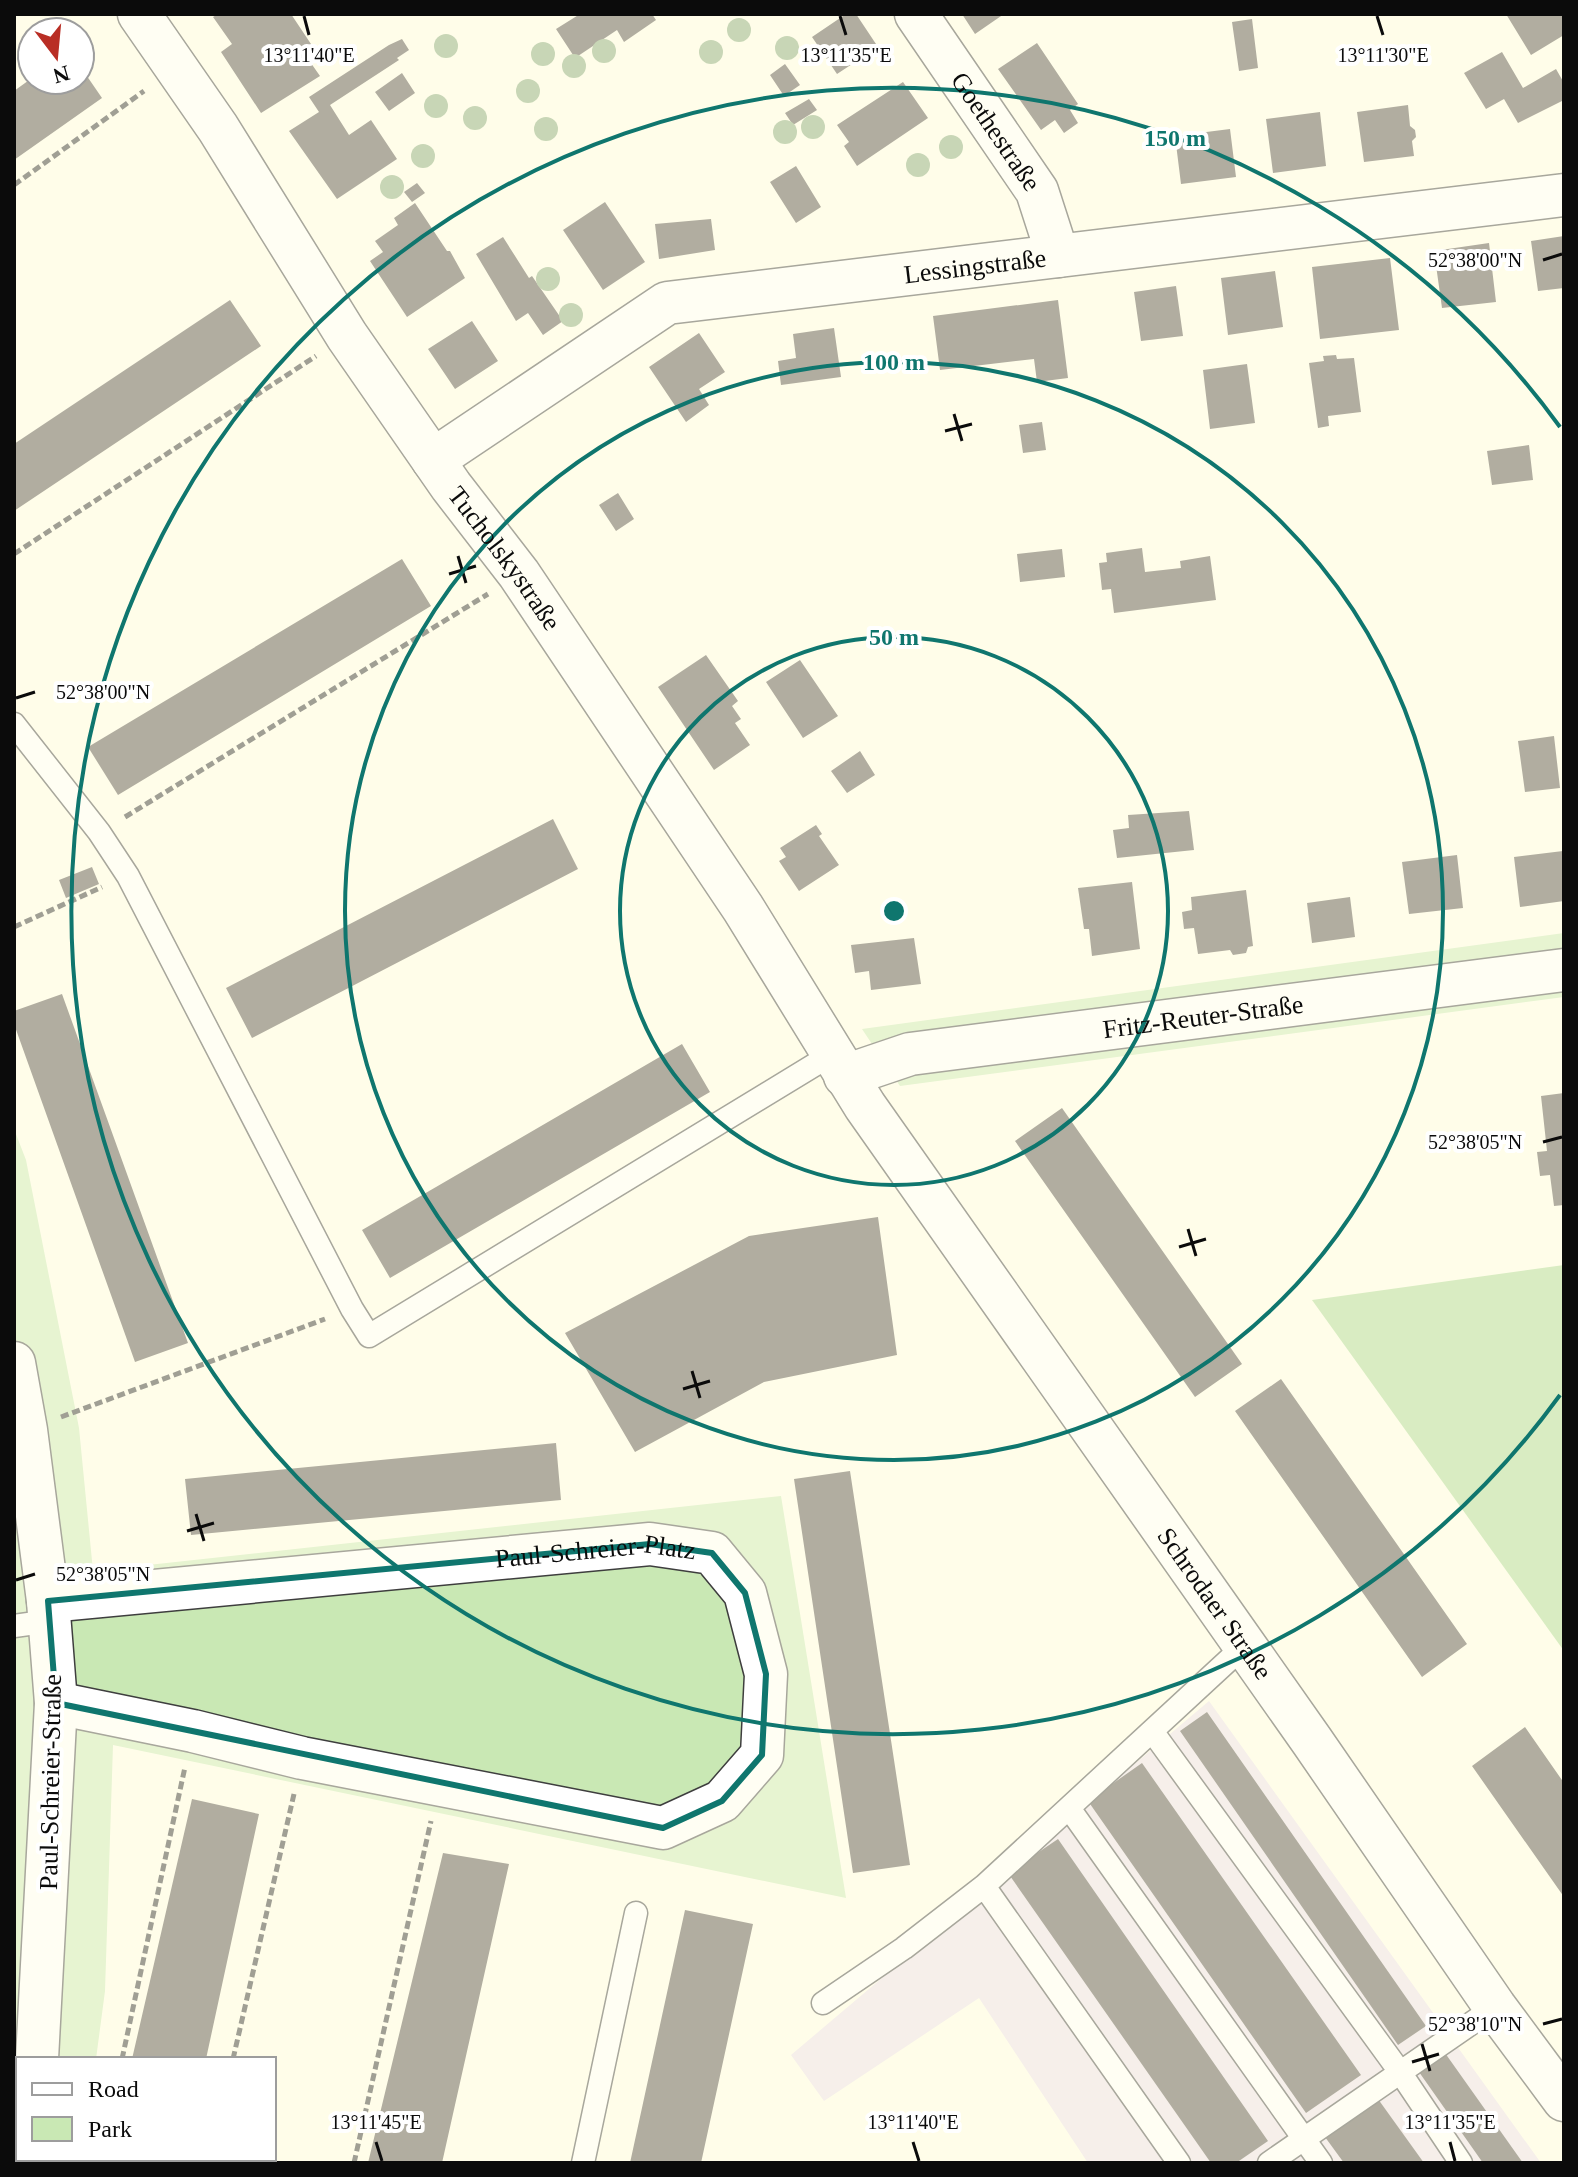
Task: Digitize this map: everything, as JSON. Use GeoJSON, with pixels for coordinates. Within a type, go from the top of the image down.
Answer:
{"type":"FeatureCollection","features":[{"type":"Feature","properties":{"kind":"street","name":"Tucholskystraße"},"geometry":{"type":"LineString","coordinates":[[139,14],[218,128],[347,336],[433,460],[519,574],[743,908],[848,1079]]}},
{"type":"Feature","properties":{"kind":"street","name":"Goethestraße"},"geometry":{"type":"LineString","coordinates":[[916,14],[1037,191],[1058,256]]}},
{"type":"Feature","properties":{"kind":"street","name":"Lessingstraße"},"geometry":{"type":"LineString","coordinates":[[433,460],[667,303],[1564,195]]}},
{"type":"Feature","properties":{"kind":"street","name":"Fritz-Reuter-Straße"},"geometry":{"type":"LineString","coordinates":[[848,1079],[910,1054],[1564,970]]}},
{"type":"Feature","properties":{"kind":"street","name":"Schrodaer Straße"},"geometry":{"type":"LineString","coordinates":[[848,1079],[1495,2007],[1564,2100]]}},
{"type":"Feature","properties":{"kind":"street","name":"Paul-Schreier-Straße"},"geometry":{"type":"LineString","coordinates":[[14,1363],[26,1430],[37,1616],[56,1703],[37,2057]]}},
{"type":"Feature","properties":{"kind":"street","name":"Paul-Schreier-Platz"},"geometry":{"type":"LineString","coordinates":[[37,1616],[650,1544],[712,1553],[745,1593],[766,1674],[762,1755],[722,1801],[663,1828],[302,1758],[193,1731],[56,1703]]}},
{"type":"Feature","properties":{"kind":"lane"},"geometry":{"type":"LineString","coordinates":[[14,724],[99,832],[128,876],[352,1309],[369,1336],[848,1079]]}},
{"type":"Feature","properties":{"kind":"lane"},"geometry":{"type":"LineString","coordinates":[[823,2003],[904,1948],[984,1886],[1245,1645]]}},
{"type":"Feature","properties":{"kind":"lane"},"geometry":{"type":"LineString","coordinates":[[1152,1731],[1400,2072],[1461,2163]]}},
{"type":"Feature","properties":{"kind":"lane"},"geometry":{"type":"LineString","coordinates":[[1069,1808],[1321,2163]]}},
{"type":"Feature","properties":{"kind":"lane"},"geometry":{"type":"LineString","coordinates":[[984,1886],[1179,2163]]}},
{"type":"Feature","properties":{"kind":"lane"},"geometry":{"type":"LineString","coordinates":[[583,2163],[636,1913]]}},
{"type":"Feature","properties":{"kind":"lane"},"geometry":{"type":"LineString","coordinates":[[1269,2163],[1495,2007]]}},
{"type":"Feature","properties":{"kind":"path"},"geometry":{"type":"LineString","coordinates":[[14,185],[177,67]]}},
{"type":"Feature","properties":{"kind":"path"},"geometry":{"type":"LineString","coordinates":[[14,554],[347,336]]}},
{"type":"Feature","properties":{"kind":"path"},"geometry":{"type":"LineString","coordinates":[[99,832],[519,574]]}},
{"type":"Feature","properties":{"kind":"path"},"geometry":{"type":"LineString","coordinates":[[14,927],[128,876]]}},
{"type":"Feature","properties":{"kind":"path"},"geometry":{"type":"LineString","coordinates":[[26,1430],[352,1309]]}},
{"type":"Feature","properties":{"kind":"path"},"geometry":{"type":"LineString","coordinates":[[122,2057],[193,1731]]}},
{"type":"Feature","properties":{"kind":"path"},"geometry":{"type":"LineString","coordinates":[[233,2057],[302,1758]]}},
{"type":"Feature","properties":{"kind":"path"},"geometry":{"type":"LineString","coordinates":[[354,2163],[439,1784]]}},
{"type":"Feature","properties":{"kind":"highlighted area"},"geometry":{"type":"Polygon","coordinates":[[[650,1544],[712,1553],[745,1593],[766,1674],[762,1755],[722,1801],[663,1828],[56,1703],[48,1601],[650,1544]]]}},
{"type":"Feature","properties":{"kind":"shaded area"},"geometry":{"type":"Polygon","coordinates":[[[1209,1701],[1541,2163],[1088,2163],[979,1998],[824,2101],[791,2055],[1209,1701]]]}},
{"type":"Feature","properties":{"kind":"green space"},"geometry":{"type":"Polygon","coordinates":[[[1564,933],[1564,997],[900,1086],[862,1029],[1564,933]]]}},
{"type":"Feature","properties":{"kind":"green space"},"geometry":{"type":"Polygon","coordinates":[[[14,1129],[26,1160],[79,1428],[93,1571],[781,1496],[846,1898],[113,1745],[105,1991],[96,2057],[16,2057],[16,2161],[82,2161],[14,2163],[14,1129]]]}},
{"type":"Feature","properties":{"kind":"green space"},"geometry":{"type":"Polygon","coordinates":[[[1564,1265],[1564,1651],[1312,1300],[1564,1265]]]}},
{"type":"Feature","properties":{"kind":"building"},"geometry":{"type":"Polygon","coordinates":[[[218,14],[291,14],[315,50],[306,56],[320,76],[261,113],[221,52],[232,44],[213,17],[218,14]]]}},
{"type":"Feature","properties":{"kind":"building"},"geometry":{"type":"Polygon","coordinates":[[[580,14],[652,14],[656,20],[624,42],[617,30],[575,58],[556,29],[580,14]]]}},
{"type":"Feature","properties":{"kind":"building"},"geometry":{"type":"Polygon","coordinates":[[[846,14],[856,14],[878,47],[837,74],[812,37],[846,14]]]}},
{"type":"Feature","properties":{"kind":"building"},"geometry":{"type":"Polygon","coordinates":[[[962,14],[1004,14],[975,34],[962,14]]]}},
{"type":"Feature","properties":{"kind":"building"},"geometry":{"type":"Polygon","coordinates":[[[1506,14],[1564,14],[1564,35],[1531,55],[1506,14]]]}},
{"type":"Feature","properties":{"kind":"building"},"geometry":{"type":"Polygon","coordinates":[[[1252,19],[1258,68],[1239,71],[1232,22],[1252,19]]]}},
{"type":"Feature","properties":{"kind":"building"},"geometry":{"type":"Polygon","coordinates":[[[402,39],[409,50],[397,58],[399,60],[330,105],[349,135],[371,120],[397,159],[337,199],[289,131],[319,112],[309,97],[402,39]]]}},
{"type":"Feature","properties":{"kind":"building"},"geometry":{"type":"Polygon","coordinates":[[[1037,43],[1078,104],[1070,110],[1078,123],[1064,133],[1055,120],[1041,130],[998,69],[1037,43]]]}},
{"type":"Feature","properties":{"kind":"building"},"geometry":{"type":"Polygon","coordinates":[[[1502,52],[1523,88],[1556,69],[1564,83],[1564,100],[1518,123],[1504,99],[1486,109],[1464,73],[1502,52]]]}},
{"type":"Feature","properties":{"kind":"building"},"geometry":{"type":"Polygon","coordinates":[[[785,64],[800,85],[784,96],[770,75],[785,64]]]}},
{"type":"Feature","properties":{"kind":"building"},"geometry":{"type":"Polygon","coordinates":[[[402,73],[415,93],[389,111],[375,92],[402,73]]]}},
{"type":"Feature","properties":{"kind":"building"},"geometry":{"type":"Polygon","coordinates":[[[903,82],[928,118],[857,166],[844,146],[849,142],[837,125],[903,82]]]}},
{"type":"Feature","properties":{"kind":"building"},"geometry":{"type":"Polygon","coordinates":[[[96,89],[102,98],[14,160],[16,90],[16,96],[96,96],[96,89]]]}},
{"type":"Feature","properties":{"kind":"building"},"geometry":{"type":"Polygon","coordinates":[[[809,99],[817,110],[793,125],[785,113],[809,99]]]}},
{"type":"Feature","properties":{"kind":"building"},"geometry":{"type":"Polygon","coordinates":[[[1408,105],[1410,126],[1415,130],[1416,137],[1412,141],[1414,156],[1364,162],[1357,112],[1408,105]]]}},
{"type":"Feature","properties":{"kind":"building"},"geometry":{"type":"Polygon","coordinates":[[[1320,112],[1326,166],[1273,173],[1266,119],[1320,112]]]}},
{"type":"Feature","properties":{"kind":"building"},"geometry":{"type":"Polygon","coordinates":[[[1230,129],[1236,177],[1181,184],[1175,136],[1230,129]]]}},
{"type":"Feature","properties":{"kind":"building"},"geometry":{"type":"Polygon","coordinates":[[[796,166],[821,207],[796,223],[770,182],[796,166]]]}},
{"type":"Feature","properties":{"kind":"building"},"geometry":{"type":"Polygon","coordinates":[[[417,183],[425,193],[412,202],[404,192],[417,183]]]}},
{"type":"Feature","properties":{"kind":"building"},"geometry":{"type":"Polygon","coordinates":[[[605,202],[645,262],[603,290],[563,230],[605,202]]]}},
{"type":"Feature","properties":{"kind":"building"},"geometry":{"type":"Polygon","coordinates":[[[415,203],[447,251],[450,251],[465,278],[407,317],[370,261],[383,252],[375,241],[398,225],[394,218],[415,203]]]}},
{"type":"Feature","properties":{"kind":"building"},"geometry":{"type":"Polygon","coordinates":[[[711,219],[715,250],[659,259],[655,224],[711,219]]]}},
{"type":"Feature","properties":{"kind":"building"},"geometry":{"type":"Polygon","coordinates":[[[1564,236],[1564,288],[1538,291],[1531,241],[1564,236]]]}},
{"type":"Feature","properties":{"kind":"building"},"geometry":{"type":"Polygon","coordinates":[[[503,237],[529,278],[532,276],[563,321],[543,335],[528,313],[516,321],[476,254],[503,237]]]}},
{"type":"Feature","properties":{"kind":"building"},"geometry":{"type":"Polygon","coordinates":[[[1489,243],[1496,302],[1442,308],[1434,251],[1489,243]]]}},
{"type":"Feature","properties":{"kind":"building"},"geometry":{"type":"Polygon","coordinates":[[[1390,258],[1399,330],[1320,339],[1312,267],[1390,258]]]}},
{"type":"Feature","properties":{"kind":"building"},"geometry":{"type":"Polygon","coordinates":[[[1275,271],[1283,327],[1228,335],[1221,278],[1275,271]]]}},
{"type":"Feature","properties":{"kind":"building"},"geometry":{"type":"Polygon","coordinates":[[[1176,286],[1183,336],[1141,341],[1134,292],[1176,286]]]}},
{"type":"Feature","properties":{"kind":"building"},"geometry":{"type":"Polygon","coordinates":[[[230,300],[261,346],[14,511],[14,444],[230,300]]]}},
{"type":"Feature","properties":{"kind":"building"},"geometry":{"type":"Polygon","coordinates":[[[1058,300],[1068,378],[1037,382],[1034,359],[940,370],[933,316],[1058,300]]]}},
{"type":"Feature","properties":{"kind":"building"},"geometry":{"type":"Polygon","coordinates":[[[472,321],[498,361],[455,389],[428,349],[472,321]]]}},
{"type":"Feature","properties":{"kind":"building"},"geometry":{"type":"Polygon","coordinates":[[[834,328],[841,377],[781,385],[778,361],[796,358],[793,334],[834,328]]]}},
{"type":"Feature","properties":{"kind":"building"},"geometry":{"type":"Polygon","coordinates":[[[699,333],[725,372],[699,389],[709,405],[686,422],[649,367],[699,333]]]}},
{"type":"Feature","properties":{"kind":"building"},"geometry":{"type":"Polygon","coordinates":[[[1336,355],[1337,359],[1354,358],[1361,412],[1328,416],[1329,426],[1318,428],[1309,363],[1324,361],[1323,356],[1336,355]]]}},
{"type":"Feature","properties":{"kind":"building"},"geometry":{"type":"Polygon","coordinates":[[[1247,364],[1255,423],[1210,429],[1203,370],[1247,364]]]}},
{"type":"Feature","properties":{"kind":"building"},"geometry":{"type":"Polygon","coordinates":[[[1042,422],[1046,450],[1023,453],[1019,425],[1042,422]]]}},
{"type":"Feature","properties":{"kind":"building"},"geometry":{"type":"Polygon","coordinates":[[[1529,445],[1533,480],[1492,485],[1487,451],[1529,445]]]}},
{"type":"Feature","properties":{"kind":"building"},"geometry":{"type":"Polygon","coordinates":[[[618,493],[634,519],[616,531],[599,505],[618,493]]]}},
{"type":"Feature","properties":{"kind":"building"},"geometry":{"type":"Polygon","coordinates":[[[1142,548],[1145,572],[1181,568],[1180,561],[1210,556],[1216,600],[1114,613],[1111,589],[1102,590],[1099,563],[1107,562],[1106,553],[1142,548]]]}},
{"type":"Feature","properties":{"kind":"building"},"geometry":{"type":"Polygon","coordinates":[[[1062,549],[1065,577],[1020,582],[1017,554],[1062,549]]]}},
{"type":"Feature","properties":{"kind":"building"},"geometry":{"type":"Polygon","coordinates":[[[402,559],[431,606],[118,795],[88,747],[402,559]]]}},
{"type":"Feature","properties":{"kind":"building"},"geometry":{"type":"Polygon","coordinates":[[[706,655],[738,701],[732,706],[741,719],[735,723],[750,745],[714,770],[658,687],[706,655]]]}},
{"type":"Feature","properties":{"kind":"building"},"geometry":{"type":"Polygon","coordinates":[[[800,660],[838,716],[803,738],[766,682],[800,660]]]}},
{"type":"Feature","properties":{"kind":"building"},"geometry":{"type":"Polygon","coordinates":[[[1554,736],[1560,788],[1525,792],[1518,741],[1554,736]]]}},
{"type":"Feature","properties":{"kind":"building"},"geometry":{"type":"Polygon","coordinates":[[[860,751],[875,775],[847,793],[831,771],[860,751]]]}},
{"type":"Feature","properties":{"kind":"building"},"geometry":{"type":"Polygon","coordinates":[[[1189,811],[1194,850],[1117,858],[1113,830],[1129,828],[1128,815],[1189,811]]]}},
{"type":"Feature","properties":{"kind":"building"},"geometry":{"type":"Polygon","coordinates":[[[553,819],[578,869],[252,1038],[226,988],[553,819]]]}},
{"type":"Feature","properties":{"kind":"building"},"geometry":{"type":"Polygon","coordinates":[[[816,825],[822,834],[819,836],[839,865],[799,891],[779,861],[786,857],[780,848],[816,825]]]}},
{"type":"Feature","properties":{"kind":"building"},"geometry":{"type":"Polygon","coordinates":[[[1563,851],[1564,901],[1520,907],[1514,857],[1563,851]]]}},
{"type":"Feature","properties":{"kind":"building"},"geometry":{"type":"Polygon","coordinates":[[[1457,855],[1463,908],[1409,914],[1402,862],[1457,855]]]}},
{"type":"Feature","properties":{"kind":"building"},"geometry":{"type":"Polygon","coordinates":[[[92,867],[99,884],[66,898],[59,880],[92,867]]]}},
{"type":"Feature","properties":{"kind":"building"},"geometry":{"type":"Polygon","coordinates":[[[1132,882],[1140,949],[1092,956],[1089,929],[1084,929],[1078,888],[1132,882]]]}},
{"type":"Feature","properties":{"kind":"building"},"geometry":{"type":"Polygon","coordinates":[[[1246,890],[1253,946],[1248,947],[1246,953],[1233,955],[1230,950],[1198,954],[1194,928],[1184,929],[1182,912],[1192,910],[1191,897],[1246,890]]]}},
{"type":"Feature","properties":{"kind":"building"},"geometry":{"type":"Polygon","coordinates":[[[1350,897],[1355,937],[1312,943],[1307,903],[1350,897]]]}},
{"type":"Feature","properties":{"kind":"building"},"geometry":{"type":"Polygon","coordinates":[[[914,938],[921,984],[871,990],[869,971],[855,973],[851,945],[914,938]]]}},
{"type":"Feature","properties":{"kind":"building"},"geometry":{"type":"Polygon","coordinates":[[[62,994],[188,1343],[135,1362],[14,1024],[14,1011],[62,994]]]}},
{"type":"Feature","properties":{"kind":"building"},"geometry":{"type":"Polygon","coordinates":[[[682,1044],[710,1092],[390,1278],[362,1230],[682,1044]]]}},
{"type":"Feature","properties":{"kind":"building"},"geometry":{"type":"Polygon","coordinates":[[[1564,1093],[1564,1205],[1554,1206],[1550,1175],[1540,1176],[1537,1152],[1547,1151],[1541,1096],[1564,1093]]]}},
{"type":"Feature","properties":{"kind":"building"},"geometry":{"type":"Polygon","coordinates":[[[1062,1108],[1242,1364],[1195,1397],[1015,1141],[1062,1108]]]}},
{"type":"Feature","properties":{"kind":"building"},"geometry":{"type":"Polygon","coordinates":[[[878,1217],[897,1355],[764,1382],[635,1452],[565,1333],[749,1236],[878,1217]]]}},
{"type":"Feature","properties":{"kind":"building"},"geometry":{"type":"Polygon","coordinates":[[[1281,1379],[1467,1644],[1422,1677],[1235,1411],[1281,1379]]]}},
{"type":"Feature","properties":{"kind":"building"},"geometry":{"type":"Polygon","coordinates":[[[556,1443],[561,1500],[191,1535],[185,1479],[556,1443]]]}},
{"type":"Feature","properties":{"kind":"building"},"geometry":{"type":"Polygon","coordinates":[[[850,1471],[910,1865],[853,1873],[794,1479],[850,1471]]]}},
{"type":"Feature","properties":{"kind":"building"},"geometry":{"type":"Polygon","coordinates":[[[1207,1712],[1426,2026],[1398,2045],[1180,1731],[1207,1712]]]}},
{"type":"Feature","properties":{"kind":"building"},"geometry":{"type":"Polygon","coordinates":[[[1525,1727],[1564,1783],[1564,1897],[1472,1766],[1525,1727]]]}},
{"type":"Feature","properties":{"kind":"building"},"geometry":{"type":"Polygon","coordinates":[[[1142,1763],[1361,2075],[1306,2113],[1088,1801],[1142,1763]]]}},
{"type":"Feature","properties":{"kind":"building"},"geometry":{"type":"Polygon","coordinates":[[[192,1799],[259,1814],[206,2057],[132,2057],[192,1799]]]}},
{"type":"Feature","properties":{"kind":"building"},"geometry":{"type":"Polygon","coordinates":[[[1058,1839],[1268,2141],[1236,2163],[1211,2163],[1008,1873],[1058,1839]]]}},
{"type":"Feature","properties":{"kind":"building"},"geometry":{"type":"Polygon","coordinates":[[[443,1853],[509,1864],[442,2163],[368,2163],[443,1853]]]}},
{"type":"Feature","properties":{"kind":"building"},"geometry":{"type":"Polygon","coordinates":[[[685,1910],[753,1924],[701,2163],[630,2163],[685,1910]]]}},
{"type":"Feature","properties":{"kind":"building"},"geometry":{"type":"Polygon","coordinates":[[[1445,2053],[1523,2163],[1483,2163],[1419,2072],[1445,2053]]]}},
{"type":"Feature","properties":{"kind":"building"},"geometry":{"type":"Polygon","coordinates":[[[1378,2099],[1424,2163],[1344,2163],[1325,2137],[1378,2099]]]}},
{"type":"Feature","properties":{"kind":"building"},"geometry":{"type":"Polygon","coordinates":[[[108,2161],[184,2161],[183,2163],[108,2161]]]}}]}
